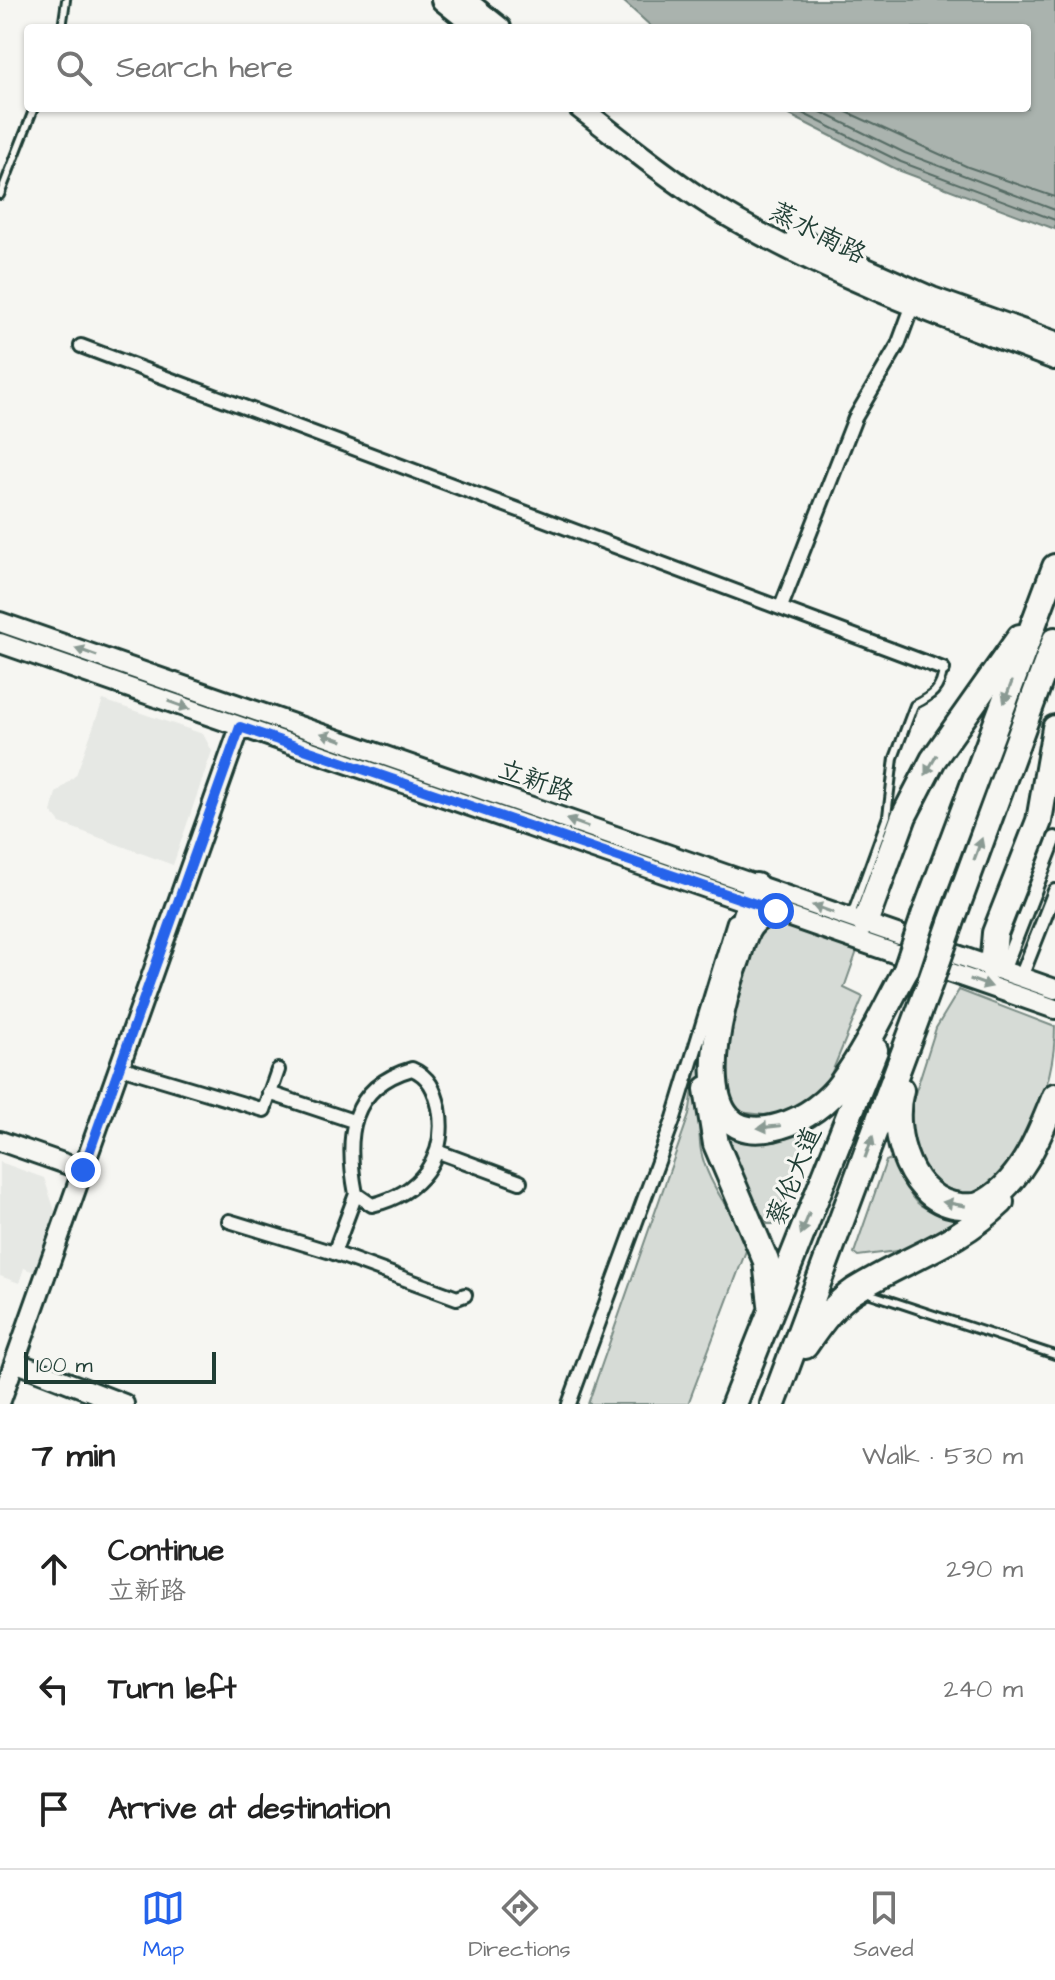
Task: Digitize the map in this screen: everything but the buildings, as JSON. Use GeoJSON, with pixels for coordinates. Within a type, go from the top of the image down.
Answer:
{"type":"FeatureCollection","features":[{"type":"Feature","properties":{"kind":"highway"},"geometry":{"type":"LineString","coordinates":[[776,911],[761,915],[749,927],[727,985],[714,1040],[718,1094],[731,1121],[743,1126],[774,1127],[812,1112],[843,1082],[906,970],[1055,567]]}},
{"type":"Feature","properties":{"kind":"highway"},"geometry":{"type":"LineString","coordinates":[[857,921],[933,760],[1039,609]]}},
{"type":"Feature","properties":{"kind":"highway"},"geometry":{"type":"LineString","coordinates":[[773,1404],[1055,640]]}},
{"type":"Feature","properties":{"kind":"highway"},"geometry":{"type":"LineString","coordinates":[[997,969],[995,933],[1039,821],[1055,728]]}},
{"type":"Feature","properties":{"kind":"highway"},"geometry":{"type":"LineString","coordinates":[[749,896],[723,980],[706,1070],[716,1144],[766,1261],[771,1307]]}},
{"type":"Feature","properties":{"kind":"highway","name":"蔡伦大道"},"geometry":{"type":"LineString","coordinates":[[734,1404],[906,970]]}},
{"type":"Feature","properties":{"kind":"highway"},"geometry":{"type":"LineString","coordinates":[[931,980],[899,1098],[897,1118],[908,1161],[931,1197],[950,1205],[976,1206],[995,1196],[1023,1163],[1055,1096]]}},
{"type":"Feature","properties":{"kind":"highway"},"geometry":{"type":"LineString","coordinates":[[785,1374],[829,1314],[866,1285],[962,1236],[985,1218],[1019,1181],[1055,1116]]}},
{"type":"Feature","properties":{"kind":"main road"},"geometry":{"type":"LineString","coordinates":[[442,0],[472,24]]}},
{"type":"Feature","properties":{"kind":"main road"},"geometry":{"type":"LineString","coordinates":[[465,0],[495,24]]}},
{"type":"Feature","properties":{"kind":"main road","name":"蒸水南路"},"geometry":{"type":"LineString","coordinates":[[585,112],[714,207],[841,276],[912,307],[1055,359]]}},
{"type":"Feature","properties":{"kind":"main road","name":"蒸水南路"},"geometry":{"type":"LineString","coordinates":[[606,112],[694,180],[800,240],[932,298],[1055,342]]}},
{"type":"Feature","properties":{"kind":"main road","name":"立新路"},"geometry":{"type":"LineString","coordinates":[[0,622],[749,896],[776,911],[1055,1009]]}},
{"type":"Feature","properties":{"kind":"main road","name":"立新路"},"geometry":{"type":"LineString","coordinates":[[0,643],[240,727],[749,896],[857,921],[1055,989]]}},
{"type":"Feature","properties":{"kind":"main road"},"geometry":{"type":"LineString","coordinates":[[0,1403],[240,727]]}},
{"type":"Feature","properties":{"kind":"main road"},"geometry":{"type":"LineString","coordinates":[[0,1141],[83,1170]]}},
{"type":"Feature","properties":{"kind":"main road"},"geometry":{"type":"LineString","coordinates":[[15,1362],[124,1404]]}},
{"type":"Feature","properties":{"kind":"street"},"geometry":{"type":"LineString","coordinates":[[781,607],[855,418],[898,345],[912,307]]}},
{"type":"Feature","properties":{"kind":"street"},"geometry":{"type":"LineString","coordinates":[[81,346],[943,669]]}},
{"type":"Feature","properties":{"kind":"street"},"geometry":{"type":"LineString","coordinates":[[997,969],[1055,838]]}},
{"type":"Feature","properties":{"kind":"street"},"geometry":{"type":"LineString","coordinates":[[1021,977],[1055,891]]}},
{"type":"Feature","properties":{"kind":"street"},"geometry":{"type":"LineString","coordinates":[[569,1404],[674,1118],[749,896]]}},
{"type":"Feature","properties":{"kind":"street"},"geometry":{"type":"LineString","coordinates":[[120,1067],[264,1110],[278,1070]]}},
{"type":"Feature","properties":{"kind":"street"},"geometry":{"type":"LineString","coordinates":[[334,1253],[356,1194],[349,1141],[353,1121],[377,1086],[394,1074],[412,1069],[425,1074],[436,1095],[442,1126],[439,1152],[423,1178],[394,1199],[372,1205],[356,1194]]}},
{"type":"Feature","properties":{"kind":"street"},"geometry":{"type":"LineString","coordinates":[[269,1093],[353,1121]]}},
{"type":"Feature","properties":{"kind":"street"},"geometry":{"type":"LineString","coordinates":[[439,1152],[520,1182]]}},
{"type":"Feature","properties":{"kind":"street"},"geometry":{"type":"LineString","coordinates":[[229,1221],[334,1253],[457,1298],[465,1295]]}},
{"type":"Feature","properties":{"kind":"lane"},"geometry":{"type":"LineString","coordinates":[[63,24],[66,0]]}},
{"type":"Feature","properties":{"kind":"lane"},"geometry":{"type":"LineString","coordinates":[[0,195],[32,112]]}},
{"type":"Feature","properties":{"kind":"lane"},"geometry":{"type":"LineString","coordinates":[[857,921],[887,816],[894,758],[914,705],[935,694],[942,683],[943,669]]}},
{"type":"Feature","properties":{"kind":"lane"},"geometry":{"type":"LineString","coordinates":[[866,1285],[871,1294],[1055,1355]]}},
{"type":"Feature","properties":{"kind":"shaded area"},"geometry":{"type":"Polygon","coordinates":[[[103,700],[203,734],[212,751],[173,865],[60,823],[51,812],[56,793],[76,775],[103,700]]]}},
{"type":"Feature","properties":{"kind":"shaded area"},"geometry":{"type":"Polygon","coordinates":[[[771,918],[858,948],[844,988],[863,997],[825,1089],[797,1110],[773,1116],[739,1112],[728,1104],[720,1076],[743,954],[771,918]]]}},
{"type":"Feature","properties":{"kind":"shaded area"},"geometry":{"type":"Polygon","coordinates":[[[959,990],[1055,1027],[1049,1074],[1033,1122],[1006,1165],[972,1197],[957,1197],[929,1185],[905,1125],[936,1028],[959,990]]]}},
{"type":"Feature","properties":{"kind":"shaded area"},"geometry":{"type":"Polygon","coordinates":[[[699,1051],[702,1073],[701,1151],[710,1177],[747,1248],[688,1404],[588,1404],[689,1115],[699,1051]]]}},
{"type":"Feature","properties":{"kind":"shaded area"},"geometry":{"type":"Polygon","coordinates":[[[810,1126],[774,1224],[768,1224],[748,1197],[726,1139],[727,1133],[758,1142],[775,1142],[810,1126]]]}},
{"type":"Feature","properties":{"kind":"shaded area"},"geometry":{"type":"Polygon","coordinates":[[[891,1159],[919,1204],[957,1220],[957,1223],[905,1250],[858,1256],[854,1253],[886,1161],[891,1159]]]}},
{"type":"Feature","properties":{"kind":"shaded area"},"geometry":{"type":"Polygon","coordinates":[[[0,1162],[44,1178],[56,1214],[34,1272],[24,1268],[19,1283],[0,1276],[0,1162]]]}},
{"type":"Feature","properties":{"kind":"water"},"geometry":{"type":"Polygon","coordinates":[[[622,0],[1055,0],[1055,229],[898,170],[784,112],[1031,112],[1031,24],[649,24],[622,0]]]}},
{"type":"Feature","properties":{"kind":"route"},"geometry":{"type":"LineString","coordinates":[[83,1170],[240,727],[776,911]]}}]}
